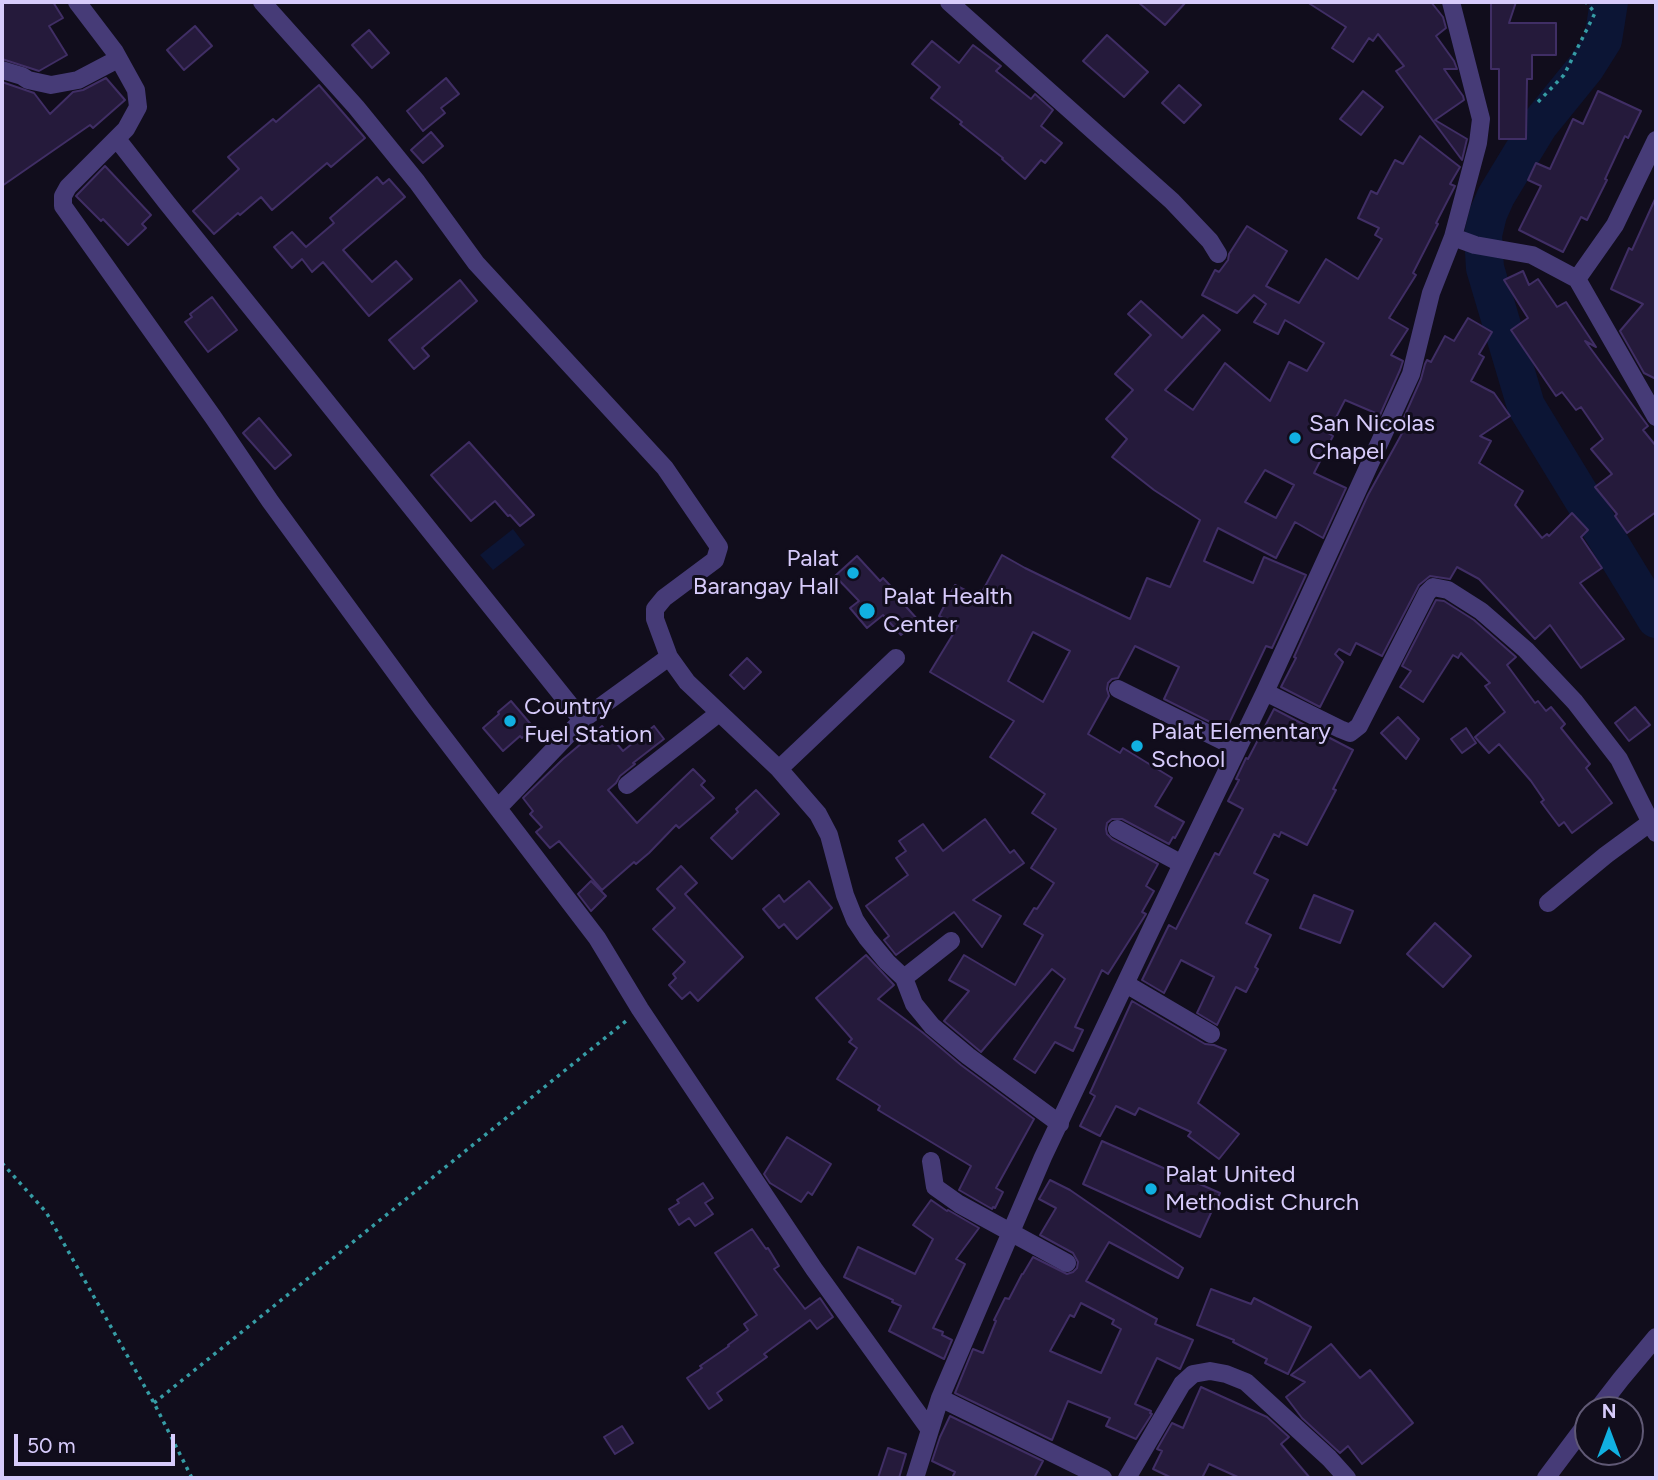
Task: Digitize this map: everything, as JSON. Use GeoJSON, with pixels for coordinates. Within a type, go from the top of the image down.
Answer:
{"type":"FeatureCollection","features":[{"type":"Feature","properties":{"kind":"street"},"geometry":{"type":"LineString","coordinates":[[77,2],[118,59],[136,90],[138,107],[126,129],[68,187],[63,196],[63,206],[270,501],[422,709],[597,938],[640,1009],[814,1269],[930,1430]]}},
{"type":"Feature","properties":{"kind":"street"},"geometry":{"type":"LineString","coordinates":[[262,2],[356,107],[417,182],[476,263],[665,468],[719,547],[715,560],[664,598],[655,609],[655,619],[669,657],[687,682],[779,769],[818,814],[829,835],[845,895],[855,920],[887,962],[904,978],[915,1004],[932,1026],[1059,1124]]}},
{"type":"Feature","properties":{"kind":"street"},"geometry":{"type":"LineString","coordinates":[[949,2],[1172,201],[1218,254]]}},
{"type":"Feature","properties":{"kind":"street"},"geometry":{"type":"LineString","coordinates":[[915,1478],[940,1398],[1010,1233],[1059,1124],[1265,692],[1411,374],[1431,293],[1453,237],[1478,143],[1481,119],[1451,2]]}},
{"type":"Feature","properties":{"kind":"street"},"geometry":{"type":"LineString","coordinates":[[2,70],[51,85],[78,80],[118,59]]}},
{"type":"Feature","properties":{"kind":"street"},"geometry":{"type":"LineString","coordinates":[[117,139],[582,720]]}},
{"type":"Feature","properties":{"kind":"street"},"geometry":{"type":"LineString","coordinates":[[1577,279],[1615,225],[1656,140]]}},
{"type":"Feature","properties":{"kind":"street"},"geometry":{"type":"LineString","coordinates":[[1453,237],[1475,245],[1532,254],[1577,279],[1656,417]]}},
{"type":"Feature","properties":{"kind":"street"},"geometry":{"type":"LineString","coordinates":[[1265,692],[1350,733],[1359,726],[1427,593],[1433,587],[1448,590],[1481,611],[1526,650],[1575,702],[1619,760],[1653,828],[1606,855],[1548,903]]}},
{"type":"Feature","properties":{"kind":"street"},"geometry":{"type":"LineString","coordinates":[[498,808],[582,720],[669,657]]}},
{"type":"Feature","properties":{"kind":"street"},"geometry":{"type":"LineString","coordinates":[[779,769],[896,658]]}},
{"type":"Feature","properties":{"kind":"street"},"geometry":{"type":"LineString","coordinates":[[1118,689],[1237,748]]}},
{"type":"Feature","properties":{"kind":"street"},"geometry":{"type":"LineString","coordinates":[[627,785],[719,713]]}},
{"type":"Feature","properties":{"kind":"street"},"geometry":{"type":"LineString","coordinates":[[1117,829],[1182,864]]}},
{"type":"Feature","properties":{"kind":"street"},"geometry":{"type":"LineString","coordinates":[[904,978],[951,941]]}},
{"type":"Feature","properties":{"kind":"street"},"geometry":{"type":"LineString","coordinates":[[1126,984],[1211,1034]]}},
{"type":"Feature","properties":{"kind":"street"},"geometry":{"type":"LineString","coordinates":[[931,1161],[935,1187],[959,1204],[1067,1263]]}},
{"type":"Feature","properties":{"kind":"street"},"geometry":{"type":"LineString","coordinates":[[1607,1396],[1656,1337]]}},
{"type":"Feature","properties":{"kind":"street"},"geometry":{"type":"LineString","coordinates":[[1127,1478],[1182,1384],[1193,1374],[1210,1371],[1246,1382],[1347,1478]]}},
{"type":"Feature","properties":{"kind":"street"},"geometry":{"type":"LineString","coordinates":[[940,1398],[1103,1478]]}},
{"type":"Feature","properties":{"kind":"street"},"geometry":{"type":"LineString","coordinates":[[1546,1478],[1574,1441]]}},
{"type":"Feature","properties":{"kind":"path"},"geometry":{"type":"LineString","coordinates":[[1538,102],[1564,75],[1595,13],[1586,2]]}},
{"type":"Feature","properties":{"kind":"path"},"geometry":{"type":"LineString","coordinates":[[154,1403],[640,1009]]}},
{"type":"Feature","properties":{"kind":"path"},"geometry":{"type":"LineString","coordinates":[[2,1163],[46,1212],[154,1403],[192,1478]]}},
{"type":"Feature","properties":{"kind":"water"},"geometry":{"type":"Polygon","coordinates":[[[513,529],[525,545],[493,570],[480,555],[513,529]]]}},
{"type":"Feature","properties":{"kind":"building"},"geometry":{"type":"Polygon","coordinates":[[[2,2],[53,2],[63,18],[49,26],[67,55],[39,71],[2,59],[2,2]]]}},
{"type":"Feature","properties":{"kind":"building"},"geometry":{"type":"Polygon","coordinates":[[[1138,2],[1186,2],[1165,25],[1138,2]]]}},
{"type":"Feature","properties":{"kind":"building"},"geometry":{"type":"Polygon","coordinates":[[[1307,2],[1431,2],[1443,17],[1446,28],[1436,36],[1457,69],[1444,69],[1464,100],[1435,120],[1467,139],[1462,160],[1396,71],[1404,66],[1378,34],[1373,41],[1369,38],[1353,62],[1332,48],[1346,27],[1307,2]]]}},
{"type":"Feature","properties":{"kind":"building"},"geometry":{"type":"Polygon","coordinates":[[[1491,2],[1516,2],[1509,23],[1556,23],[1556,55],[1532,55],[1532,79],[1527,79],[1526,139],[1499,139],[1499,69],[1491,69],[1491,2]]]}},
{"type":"Feature","properties":{"kind":"building"},"geometry":{"type":"Polygon","coordinates":[[[195,26],[212,46],[184,70],[167,50],[195,26]]]}},
{"type":"Feature","properties":{"kind":"building"},"geometry":{"type":"Polygon","coordinates":[[[369,30],[389,53],[372,68],[352,45],[369,30]]]}},
{"type":"Feature","properties":{"kind":"building"},"geometry":{"type":"Polygon","coordinates":[[[1107,35],[1148,72],[1124,97],[1083,61],[1107,35]]]}},
{"type":"Feature","properties":{"kind":"building"},"geometry":{"type":"Polygon","coordinates":[[[932,41],[959,63],[973,45],[1001,66],[996,71],[1031,99],[1035,94],[1053,110],[1041,126],[1062,143],[1045,163],[1041,160],[1025,179],[931,98],[940,87],[912,64],[932,41]]]}},
{"type":"Feature","properties":{"kind":"building"},"geometry":{"type":"Polygon","coordinates":[[[106,78],[125,100],[93,128],[90,125],[2,186],[2,82],[34,93],[50,114],[73,92],[106,78]]]}},
{"type":"Feature","properties":{"kind":"building"},"geometry":{"type":"Polygon","coordinates":[[[446,78],[459,94],[441,108],[445,113],[423,131],[407,111],[446,78]]]}},
{"type":"Feature","properties":{"kind":"building"},"geometry":{"type":"Polygon","coordinates":[[[319,85],[365,138],[331,167],[327,163],[272,210],[261,197],[214,234],[193,211],[239,169],[228,157],[273,119],[276,122],[319,85]]]}},
{"type":"Feature","properties":{"kind":"building"},"geometry":{"type":"Polygon","coordinates":[[[1179,85],[1201,105],[1184,123],[1162,103],[1179,85]]]}},
{"type":"Feature","properties":{"kind":"building"},"geometry":{"type":"Polygon","coordinates":[[[1363,91],[1383,107],[1361,135],[1340,119],[1363,91]]]}},
{"type":"Feature","properties":{"kind":"building"},"geometry":{"type":"Polygon","coordinates":[[[1598,91],[1641,111],[1628,138],[1625,136],[1587,220],[1581,217],[1563,252],[1519,230],[1541,186],[1528,180],[1536,163],[1550,169],[1573,119],[1583,124],[1598,91]]]}},
{"type":"Feature","properties":{"kind":"building"},"geometry":{"type":"Polygon","coordinates":[[[431,132],[443,146],[423,163],[411,150],[431,132]]]}},
{"type":"Feature","properties":{"kind":"building"},"geometry":{"type":"Polygon","coordinates":[[[1420,136],[1460,167],[1450,184],[1455,186],[1413,273],[1416,275],[1389,318],[1408,329],[1391,355],[1403,361],[1380,415],[1345,400],[1328,433],[1333,436],[1314,473],[1346,488],[1323,538],[1295,522],[1276,558],[1218,528],[1204,561],[1253,583],[1264,557],[1306,575],[1272,648],[1266,646],[1226,730],[1164,699],[1179,667],[1135,646],[1118,678],[1108,683],[1109,696],[1088,734],[1120,753],[1123,748],[1172,778],[1155,806],[1184,822],[1169,844],[1122,819],[1112,819],[1107,823],[1107,834],[1112,839],[1158,864],[1146,886],[1154,891],[1142,912],[1146,914],[1108,974],[1102,970],[1075,1027],[1083,1030],[1073,1051],[1055,1042],[1035,1073],[1014,1059],[1065,979],[1052,969],[981,1052],[944,1021],[969,991],[949,980],[964,955],[1015,985],[1043,935],[1024,924],[1054,883],[1031,868],[1056,829],[1032,813],[1045,794],[990,757],[1014,721],[930,672],[958,626],[939,616],[955,585],[977,596],[980,590],[982,592],[1002,555],[1130,619],[1147,578],[1170,587],[1200,520],[1154,490],[1112,457],[1127,439],[1106,419],[1133,390],[1115,374],[1151,335],[1128,314],[1141,301],[1182,338],[1203,315],[1220,330],[1165,390],[1193,410],[1225,363],[1270,401],[1289,362],[1307,371],[1324,343],[1285,320],[1278,334],[1254,322],[1266,304],[1254,295],[1237,313],[1202,295],[1215,270],[1219,272],[1228,260],[1247,226],[1287,251],[1266,286],[1299,303],[1326,259],[1358,279],[1382,239],[1375,235],[1379,228],[1358,218],[1371,191],[1377,194],[1395,160],[1403,164],[1420,136]],[[1265,470],[1245,502],[1276,518],[1294,485],[1265,470]],[[1033,632],[1008,681],[1043,702],[1070,651],[1033,632]]]}},
{"type":"Feature","properties":{"kind":"building"},"geometry":{"type":"Polygon","coordinates":[[[105,166],[151,215],[142,224],[146,228],[128,245],[76,196],[105,166]]]}},
{"type":"Feature","properties":{"kind":"building"},"geometry":{"type":"Polygon","coordinates":[[[377,177],[383,184],[389,179],[405,197],[343,250],[372,282],[396,261],[412,279],[369,316],[323,262],[312,272],[302,259],[292,268],[274,247],[292,232],[306,247],[334,223],[330,218],[377,177]]]}},
{"type":"Feature","properties":{"kind":"building"},"geometry":{"type":"Polygon","coordinates":[[[1656,197],[1656,379],[1644,373],[1620,331],[1643,304],[1611,289],[1656,197]]]}},
{"type":"Feature","properties":{"kind":"building"},"geometry":{"type":"Polygon","coordinates":[[[1523,271],[1529,285],[1538,279],[1557,307],[1566,302],[1596,347],[1585,341],[1648,426],[1643,430],[1656,446],[1656,512],[1627,533],[1615,516],[1617,514],[1595,487],[1612,474],[1591,449],[1603,439],[1581,407],[1576,410],[1562,392],[1556,396],[1511,330],[1528,318],[1504,280],[1523,271]]]}},
{"type":"Feature","properties":{"kind":"building"},"geometry":{"type":"Polygon","coordinates":[[[460,280],[477,301],[422,348],[429,356],[414,369],[389,340],[460,280]]]}},
{"type":"Feature","properties":{"kind":"building"},"geometry":{"type":"Polygon","coordinates":[[[212,297],[237,330],[208,352],[185,322],[192,317],[190,314],[212,297]]]}},
{"type":"Feature","properties":{"kind":"building"},"geometry":{"type":"Polygon","coordinates":[[[1468,318],[1492,332],[1479,354],[1484,357],[1471,381],[1494,393],[1510,416],[1480,436],[1491,441],[1479,463],[1523,491],[1515,505],[1542,538],[1547,534],[1549,536],[1572,513],[1588,530],[1581,537],[1602,568],[1580,583],[1624,639],[1581,668],[1550,625],[1535,639],[1479,579],[1457,567],[1450,579],[1430,576],[1419,585],[1382,656],[1356,643],[1350,655],[1339,649],[1335,654],[1343,662],[1320,707],[1281,687],[1368,495],[1405,428],[1401,424],[1427,360],[1431,362],[1445,336],[1454,341],[1468,318]]]}},
{"type":"Feature","properties":{"kind":"building"},"geometry":{"type":"Polygon","coordinates":[[[259,418],[291,455],[275,469],[243,433],[259,418]]]}},
{"type":"Feature","properties":{"kind":"building"},"geometry":{"type":"Polygon","coordinates":[[[469,442],[534,515],[520,526],[495,501],[471,521],[431,475],[469,442]]]}},
{"type":"Feature","properties":{"kind":"building"},"geometry":{"type":"Polygon","coordinates":[[[857,556],[880,581],[883,578],[918,620],[901,635],[883,615],[867,628],[850,608],[859,601],[835,576],[857,556]]]}},
{"type":"Feature","properties":{"kind":"building"},"geometry":{"type":"Polygon","coordinates":[[[1436,600],[1444,601],[1474,620],[1516,657],[1507,665],[1535,703],[1538,701],[1546,711],[1551,707],[1565,724],[1561,728],[1590,764],[1586,768],[1612,803],[1572,833],[1564,822],[1559,826],[1541,802],[1544,800],[1531,781],[1499,744],[1489,753],[1475,737],[1505,712],[1485,686],[1490,683],[1461,653],[1458,658],[1453,655],[1423,702],[1400,687],[1411,671],[1402,666],[1436,600]]]}},
{"type":"Feature","properties":{"kind":"building"},"geometry":{"type":"Polygon","coordinates":[[[747,658],[761,672],[744,689],[730,675],[747,658]]]}},
{"type":"Feature","properties":{"kind":"building","name":"Country Fuel Station"},"geometry":{"type":"Polygon","coordinates":[[[511,701],[534,728],[503,751],[483,728],[511,701]]]}},
{"type":"Feature","properties":{"kind":"building"},"geometry":{"type":"Polygon","coordinates":[[[1635,707],[1650,725],[1629,741],[1615,723],[1635,707]]]}},
{"type":"Feature","properties":{"kind":"building"},"geometry":{"type":"Polygon","coordinates":[[[1274,709],[1353,750],[1333,789],[1336,790],[1307,845],[1281,832],[1279,837],[1274,834],[1254,873],[1268,880],[1246,923],[1271,935],[1246,992],[1236,987],[1217,1025],[1197,1013],[1214,977],[1181,960],[1164,993],[1142,980],[1169,925],[1176,929],[1215,853],[1219,855],[1243,809],[1228,801],[1246,758],[1248,759],[1274,709]]]}},
{"type":"Feature","properties":{"kind":"building"},"geometry":{"type":"Polygon","coordinates":[[[1398,717],[1419,739],[1406,759],[1381,733],[1398,717]]]}},
{"type":"Feature","properties":{"kind":"building"},"geometry":{"type":"Polygon","coordinates":[[[602,726],[623,751],[654,726],[664,739],[633,763],[635,764],[608,790],[637,823],[693,769],[705,781],[701,785],[714,798],[679,828],[676,825],[649,853],[636,864],[634,862],[602,890],[559,841],[550,848],[536,832],[542,827],[530,814],[533,811],[523,798],[602,726]]]}},
{"type":"Feature","properties":{"kind":"building"},"geometry":{"type":"Polygon","coordinates":[[[1466,728],[1476,743],[1462,753],[1451,739],[1466,728]]]}},
{"type":"Feature","properties":{"kind":"building"},"geometry":{"type":"Polygon","coordinates":[[[756,790],[779,814],[732,859],[711,838],[756,790]]]}},
{"type":"Feature","properties":{"kind":"building"},"geometry":{"type":"Polygon","coordinates":[[[985,819],[1010,853],[1014,850],[1024,863],[973,900],[1001,916],[982,947],[954,912],[896,955],[884,940],[889,936],[866,906],[908,875],[896,858],[906,851],[899,841],[923,824],[943,851],[985,819]]]}},
{"type":"Feature","properties":{"kind":"building"},"geometry":{"type":"Polygon","coordinates":[[[681,866],[697,883],[685,894],[743,957],[698,1001],[690,992],[682,999],[669,985],[676,978],[673,974],[685,962],[653,929],[675,908],[657,889],[681,866]]]}},
{"type":"Feature","properties":{"kind":"building"},"geometry":{"type":"Polygon","coordinates":[[[591,881],[606,896],[591,911],[578,894],[591,881]]]}},
{"type":"Feature","properties":{"kind":"building"},"geometry":{"type":"Polygon","coordinates":[[[809,881],[832,908],[797,939],[784,924],[779,928],[763,909],[779,895],[784,902],[809,881]]]}},
{"type":"Feature","properties":{"kind":"building"},"geometry":{"type":"Polygon","coordinates":[[[1314,895],[1353,911],[1340,943],[1300,928],[1314,895]]]}},
{"type":"Feature","properties":{"kind":"building"},"geometry":{"type":"Polygon","coordinates":[[[1435,923],[1471,956],[1443,987],[1407,954],[1435,923]]]}},
{"type":"Feature","properties":{"kind":"building"},"geometry":{"type":"Polygon","coordinates":[[[866,955],[894,985],[878,999],[1034,1119],[996,1188],[1003,1192],[995,1208],[992,1209],[959,1190],[971,1166],[878,1110],[880,1106],[837,1079],[857,1048],[849,1042],[852,1039],[816,998],[866,955]]]}},
{"type":"Feature","properties":{"kind":"building"},"geometry":{"type":"Polygon","coordinates":[[[1132,1001],[1205,1044],[1226,1050],[1198,1103],[1239,1134],[1219,1159],[1188,1136],[1191,1132],[1139,1108],[1135,1115],[1116,1106],[1100,1136],[1080,1126],[1095,1096],[1090,1093],[1132,1001]]]}},
{"type":"Feature","properties":{"kind":"building"},"geometry":{"type":"Polygon","coordinates":[[[787,1137],[831,1164],[812,1195],[808,1192],[801,1202],[770,1183],[764,1174],[787,1137]]]}},
{"type":"Feature","properties":{"kind":"building","name":"Palat United Methodist Church"},"geometry":{"type":"Polygon","coordinates":[[[1102,1141],[1220,1193],[1200,1237],[1083,1184],[1102,1141]]]}},
{"type":"Feature","properties":{"kind":"building"},"geometry":{"type":"Polygon","coordinates":[[[1050,1180],[1070,1190],[1183,1268],[1178,1278],[1109,1242],[1086,1281],[1157,1319],[1155,1324],[1193,1340],[1180,1369],[1157,1358],[1135,1404],[1152,1414],[1136,1439],[1106,1426],[1110,1418],[1068,1401],[1052,1440],[955,1393],[973,1349],[983,1353],[1005,1298],[1009,1299],[1033,1257],[1067,1274],[1077,1268],[1078,1262],[1073,1253],[1040,1235],[1056,1208],[1039,1199],[1050,1180]],[[1081,1303],[1074,1317],[1070,1315],[1050,1351],[1101,1373],[1121,1329],[1112,1324],[1114,1320],[1081,1303]]]}},
{"type":"Feature","properties":{"kind":"building"},"geometry":{"type":"Polygon","coordinates":[[[703,1183],[713,1198],[705,1203],[713,1214],[695,1226],[689,1218],[679,1225],[669,1209],[679,1203],[677,1200],[703,1183]]]}},
{"type":"Feature","properties":{"kind":"building"},"geometry":{"type":"Polygon","coordinates":[[[931,1200],[979,1228],[956,1259],[965,1264],[933,1328],[952,1340],[944,1359],[889,1331],[901,1306],[844,1277],[858,1247],[915,1274],[933,1239],[913,1225],[931,1200]]]}},
{"type":"Feature","properties":{"kind":"building"},"geometry":{"type":"Polygon","coordinates":[[[752,1229],[779,1266],[774,1269],[805,1309],[820,1298],[833,1317],[817,1329],[810,1320],[764,1354],[767,1357],[717,1393],[722,1400],[709,1409],[687,1378],[748,1330],[744,1324],[757,1315],[715,1253],[752,1229]]]}},
{"type":"Feature","properties":{"kind":"building"},"geometry":{"type":"Polygon","coordinates":[[[1211,1289],[1251,1304],[1254,1298],[1311,1327],[1288,1374],[1265,1363],[1267,1359],[1233,1342],[1234,1340],[1197,1325],[1211,1289]]]}},
{"type":"Feature","properties":{"kind":"building"},"geometry":{"type":"Polygon","coordinates":[[[1331,1344],[1360,1378],[1370,1370],[1413,1423],[1362,1464],[1348,1446],[1340,1453],[1302,1418],[1286,1397],[1305,1382],[1291,1375],[1331,1344]]]}},
{"type":"Feature","properties":{"kind":"building"},"geometry":{"type":"Polygon","coordinates":[[[1201,1387],[1267,1417],[1289,1437],[1281,1444],[1310,1478],[1240,1478],[1209,1464],[1202,1478],[1172,1478],[1153,1469],[1162,1451],[1157,1449],[1172,1423],[1183,1428],[1201,1387]]]}},
{"type":"Feature","properties":{"kind":"building"},"geometry":{"type":"Polygon","coordinates":[[[950,1416],[1043,1461],[1034,1478],[952,1478],[955,1472],[932,1461],[950,1416]]]}},
{"type":"Feature","properties":{"kind":"building"},"geometry":{"type":"Polygon","coordinates":[[[622,1426],[633,1443],[615,1454],[604,1437],[622,1426]]]}},
{"type":"Feature","properties":{"kind":"building"},"geometry":{"type":"Polygon","coordinates":[[[888,1448],[906,1454],[899,1478],[878,1478],[888,1448]]]}},
{"type":"Feature","properties":{"kind":"waterway"},"geometry":{"type":"LineString","coordinates":[[1609,2],[1603,40],[1586,67],[1539,125],[1496,196],[1483,235],[1485,268],[1526,406],[1656,619]]}},
{"type":"Feature","properties":{"kind":"place","name":"San Nicolas Chapel"},"geometry":{"type":"Point","coordinates":[1295,438]}},
{"type":"Feature","properties":{"kind":"place","name":"Palat Barangay Hall"},"geometry":{"type":"Point","coordinates":[853,573]}},
{"type":"Feature","properties":{"kind":"place","name":"Palat Health Center"},"geometry":{"type":"Point","coordinates":[867,611]}},
{"type":"Feature","properties":{"kind":"place","name":"Country Fuel Station"},"geometry":{"type":"Point","coordinates":[510,721]}},
{"type":"Feature","properties":{"kind":"place","name":"Palat Elementary School"},"geometry":{"type":"Point","coordinates":[1137,746]}},
{"type":"Feature","properties":{"kind":"place","name":"Palat United Methodist Church"},"geometry":{"type":"Point","coordinates":[1151,1189]}}]}
